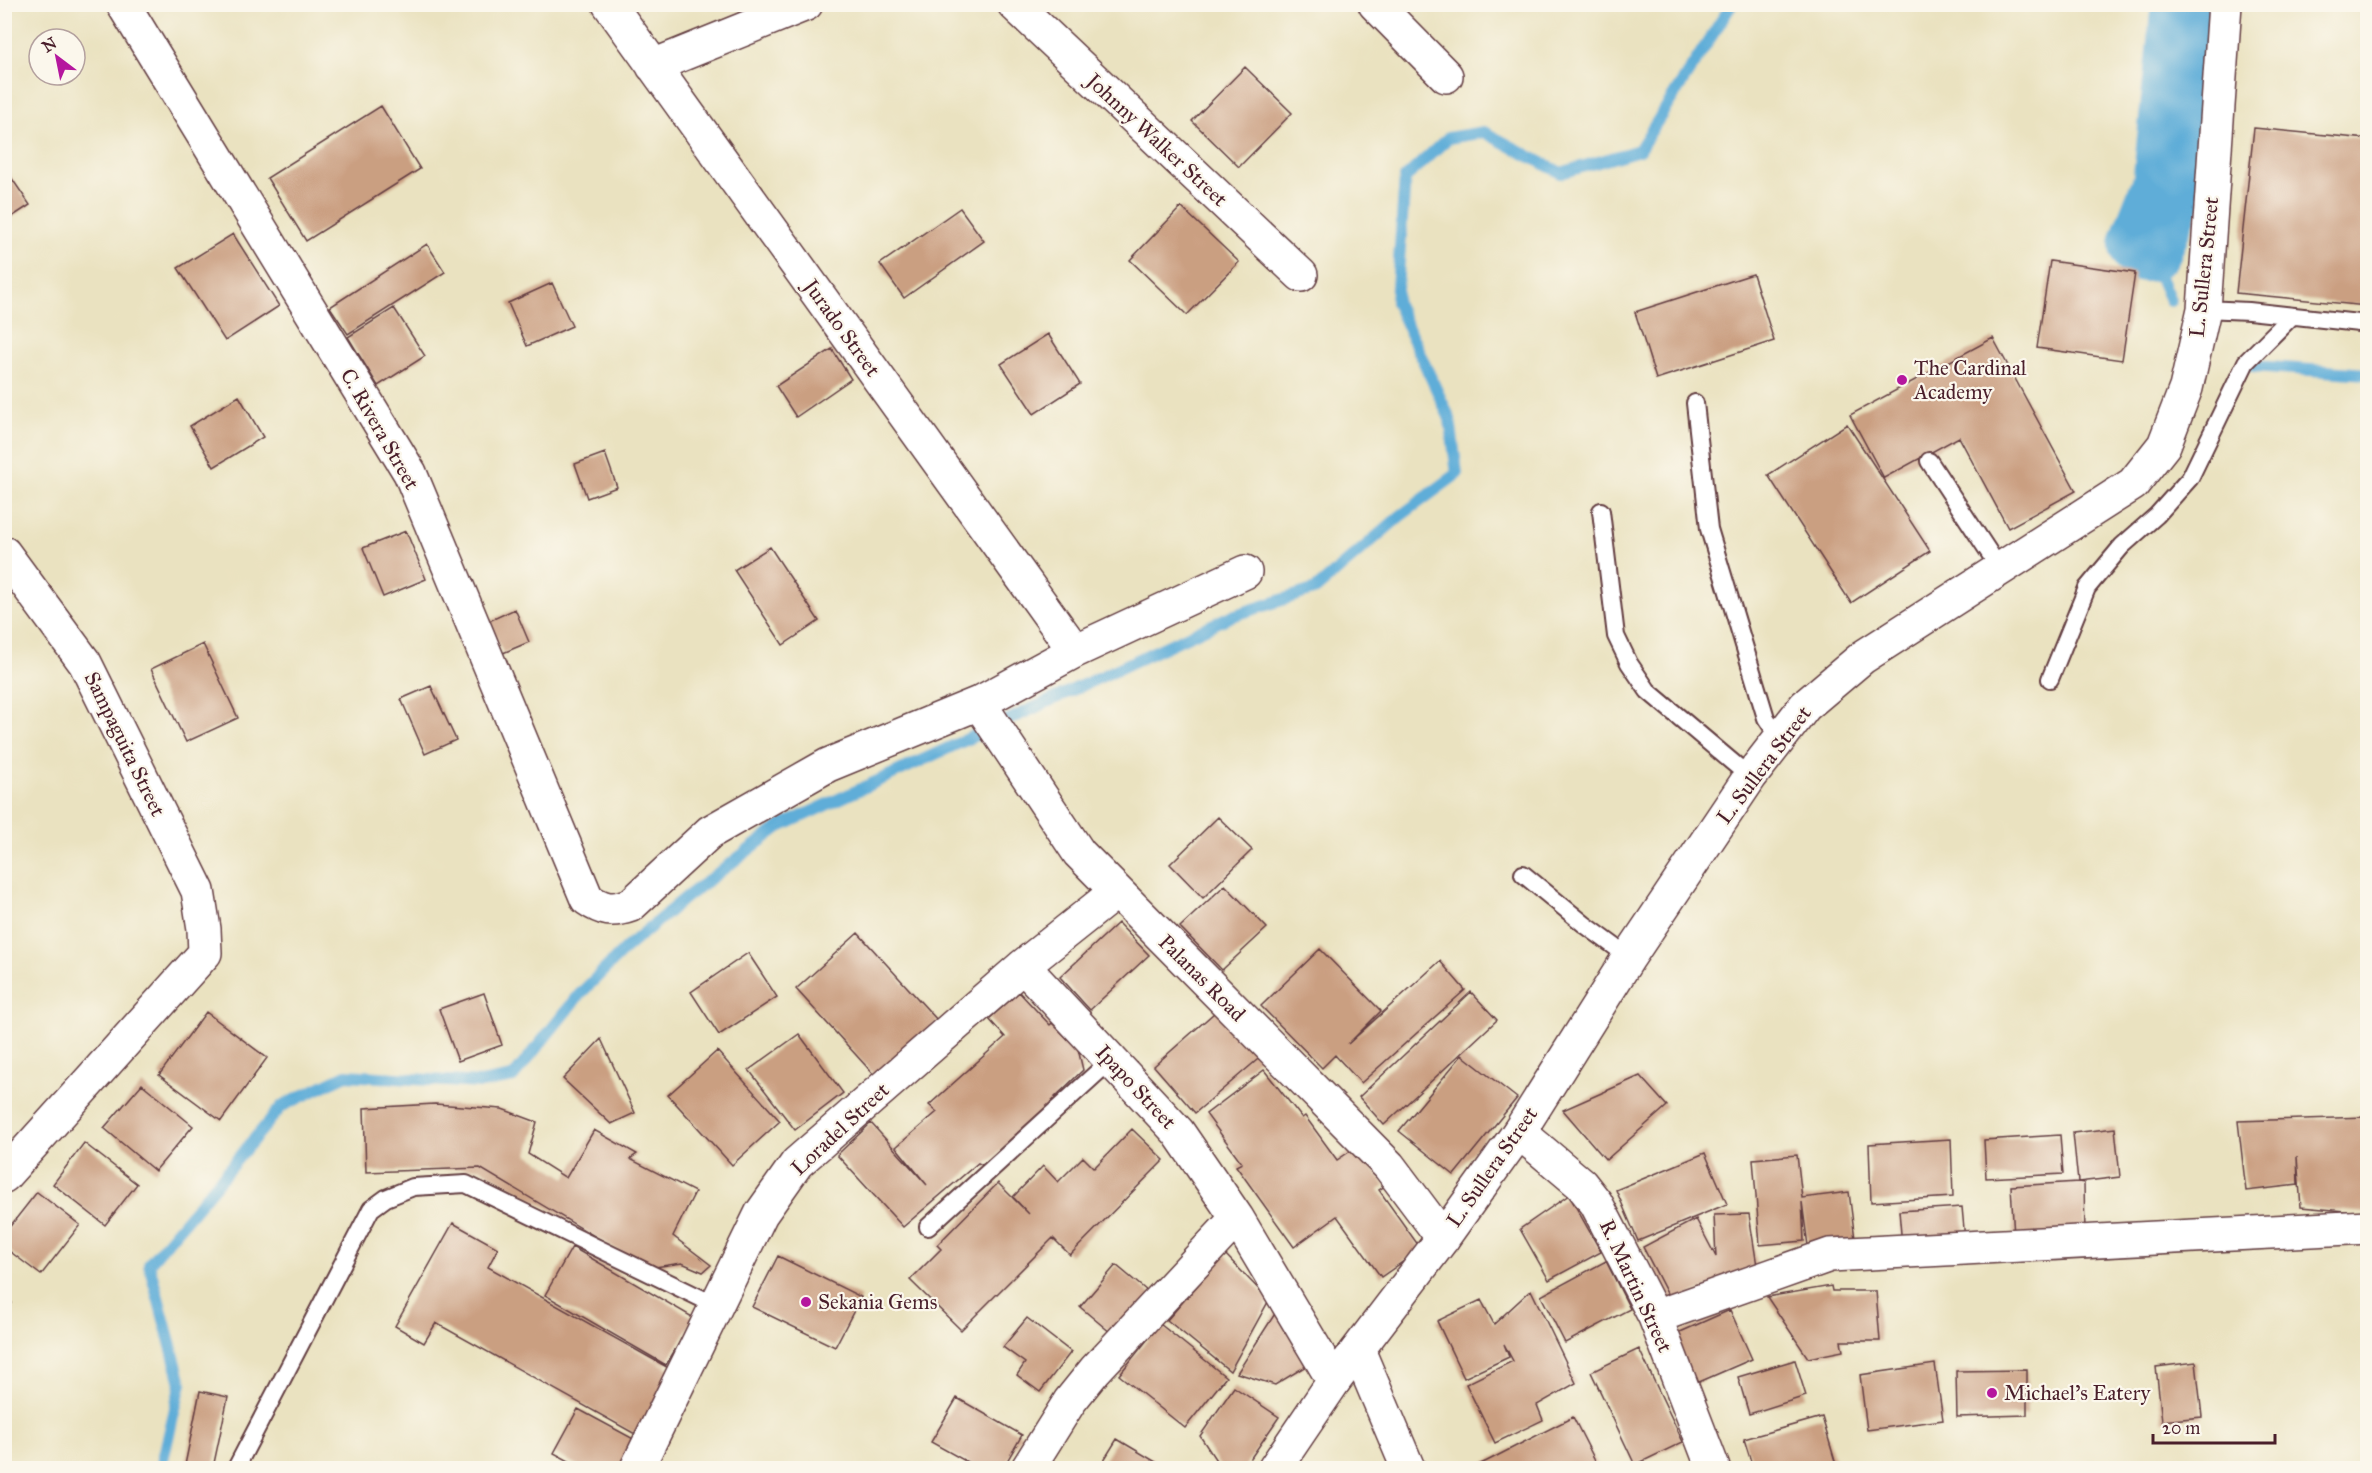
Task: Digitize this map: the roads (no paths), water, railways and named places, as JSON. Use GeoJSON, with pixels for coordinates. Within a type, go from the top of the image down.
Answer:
{"type":"FeatureCollection","features":[{"type":"Feature","properties":{"kind":"street","name":"C. Rivera Street"},"geometry":{"type":"LineString","coordinates":[[123,4],[410,473],[587,898],[602,909],[616,910],[631,905],[710,832],[828,765],[983,710]]}},
{"type":"Feature","properties":{"kind":"street","name":"Jurado Street"},"geometry":{"type":"LineString","coordinates":[[609,4],[1075,651]]}},
{"type":"Feature","properties":{"kind":"street"},"geometry":{"type":"LineString","coordinates":[[653,66],[806,4]]}},
{"type":"Feature","properties":{"kind":"street","name":"Johnny Walker Street"},"geometry":{"type":"LineString","coordinates":[[1014,4],[1301,275]]}},
{"type":"Feature","properties":{"kind":"street"},"geometry":{"type":"LineString","coordinates":[[1375,4],[1446,76]]}},
{"type":"Feature","properties":{"kind":"street","name":"L. Sullera Street"},"geometry":{"type":"LineString","coordinates":[[1275,1468],[1334,1381],[1443,1238],[1518,1132],[1629,957],[1750,777],[1805,706],[1863,657],[2133,484],[2164,445],[2186,388],[2204,309],[2225,4]]}},
{"type":"Feature","properties":{"kind":"street","name":"Sampaguita Street"},"geometry":{"type":"LineString","coordinates":[[4,553],[85,663],[198,891],[206,953],[4,1176]]}},
{"type":"Feature","properties":{"kind":"street"},"geometry":{"type":"LineString","coordinates":[[983,710],[1075,651],[1245,572]]}},
{"type":"Feature","properties":{"kind":"street","name":"Palanas Road"},"geometry":{"type":"LineString","coordinates":[[983,710],[1079,853],[1389,1166],[1443,1238]]}},
{"type":"Feature","properties":{"kind":"street","name":"Loradel Street"},"geometry":{"type":"LineString","coordinates":[[637,1468],[761,1214],[797,1163],[1023,966],[1116,892]]}},
{"type":"Feature","properties":{"kind":"street","name":"Ipapo Street"},"geometry":{"type":"LineString","coordinates":[[1023,966],[1178,1132],[1237,1218],[1334,1381]]}},
{"type":"Feature","properties":{"kind":"street","name":"R. Martin Street"},"geometry":{"type":"LineString","coordinates":[[1518,1132],[1581,1184],[1596,1203],[1654,1317],[1713,1468]]}},
{"type":"Feature","properties":{"kind":"street"},"geometry":{"type":"LineString","coordinates":[[1028,1468],[1070,1401],[1095,1370],[1237,1218]]}},
{"type":"Feature","properties":{"kind":"street"},"geometry":{"type":"LineString","coordinates":[[1654,1317],[1830,1255],[2367,1227]]}},
{"type":"Feature","properties":{"kind":"street"},"geometry":{"type":"LineString","coordinates":[[1358,1350],[1408,1468]]}},
{"type":"Feature","properties":{"kind":"lane"},"geometry":{"type":"LineString","coordinates":[[2204,309],[2249,310],[2367,324]]}},
{"type":"Feature","properties":{"kind":"lane"},"geometry":{"type":"LineString","coordinates":[[2050,679],[2087,588],[2122,546],[2157,515],[2190,478],[2246,362],[2292,316]]}},
{"type":"Feature","properties":{"kind":"lane"},"geometry":{"type":"LineString","coordinates":[[1695,403],[1709,530],[1766,718],[1780,740]]}},
{"type":"Feature","properties":{"kind":"lane"},"geometry":{"type":"LineString","coordinates":[[1929,462],[2000,569]]}},
{"type":"Feature","properties":{"kind":"lane"},"geometry":{"type":"LineString","coordinates":[[1601,511],[1616,636],[1629,663],[1648,691],[1750,777]]}},
{"type":"Feature","properties":{"kind":"lane"},"geometry":{"type":"LineString","coordinates":[[1523,874],[1629,957]]}},
{"type":"Feature","properties":{"kind":"lane"},"geometry":{"type":"LineString","coordinates":[[928,1227],[1111,1060]]}},
{"type":"Feature","properties":{"kind":"lane"},"geometry":{"type":"LineString","coordinates":[[236,1468],[371,1209],[386,1198],[414,1187],[466,1184],[717,1306]]}},
{"type":"Feature","properties":{"kind":"waterway"},"geometry":{"type":"LineString","coordinates":[[161,1468],[181,1383],[149,1264],[282,1106],[346,1075],[481,1083],[513,1077],[579,995],[626,948],[685,898],[779,827],[1229,617],[1316,589],[1399,517],[1457,474],[1450,419],[1396,302],[1405,178],[1448,138],[1484,132],[1561,173],[1639,150],[1732,4]]}},
{"type":"Feature","properties":{"kind":"waterway"},"geometry":{"type":"LineString","coordinates":[[2146,245],[2169,186],[2188,4]]}},
{"type":"Feature","properties":{"kind":"waterway"},"geometry":{"type":"LineString","coordinates":[[2146,245],[2170,300]]}},
{"type":"Feature","properties":{"kind":"waterway"},"geometry":{"type":"LineString","coordinates":[[2253,366],[2368,374]]}},
{"type":"Feature","properties":{"kind":"place","name":"The Cardinal Academy"},"geometry":{"type":"Point","coordinates":[1902,380]}},
{"type":"Feature","properties":{"kind":"place","name":"Sekania Gems"},"geometry":{"type":"Point","coordinates":[806,1302]}},
{"type":"Feature","properties":{"kind":"place","name":"Michael's Eatery"},"geometry":{"type":"Point","coordinates":[1992,1393]}}]}
